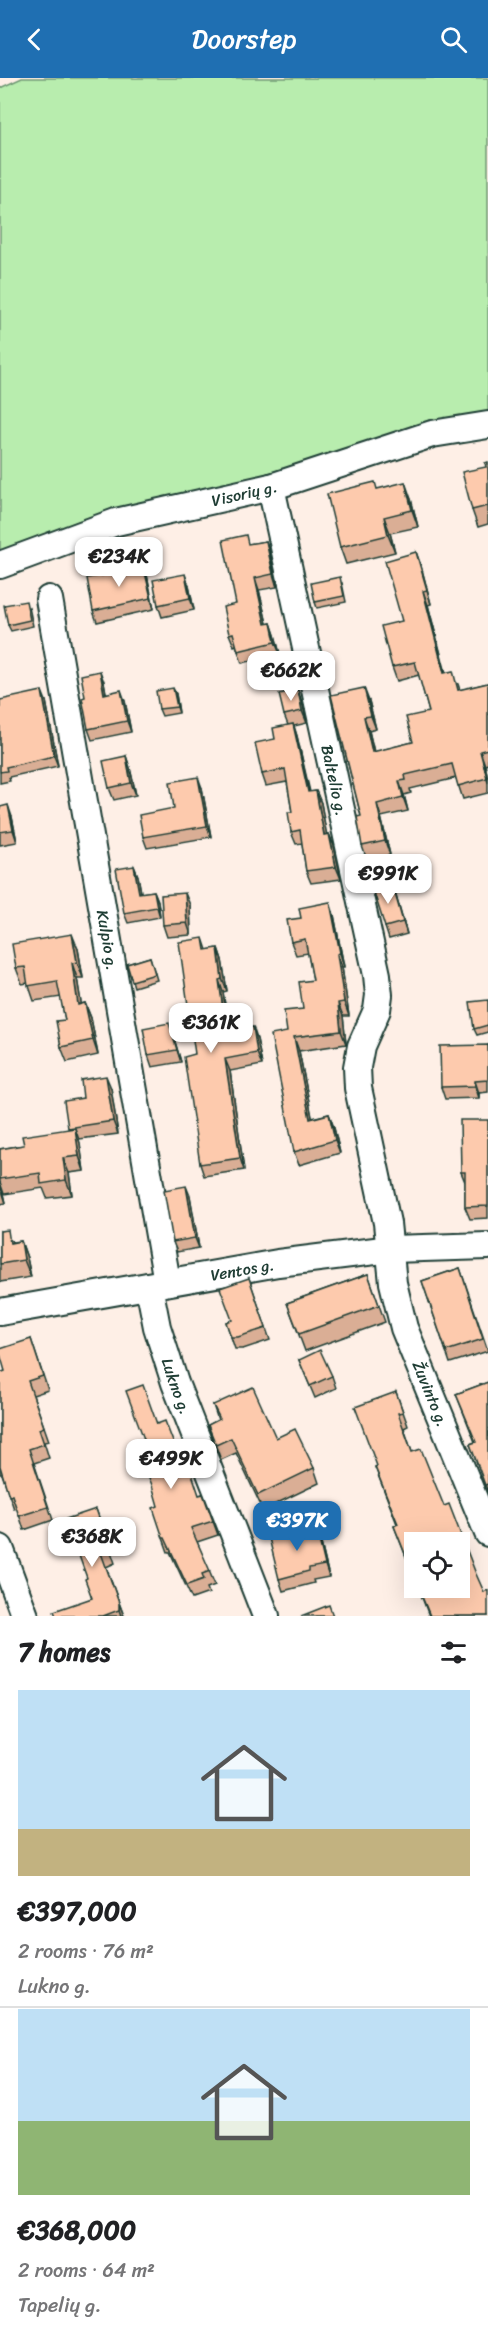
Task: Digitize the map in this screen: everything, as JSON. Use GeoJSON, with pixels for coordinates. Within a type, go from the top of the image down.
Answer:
{"type":"FeatureCollection","features":[{"type":"Feature","properties":{"kind":"street","name":"Visorių g."},"geometry":{"type":"LineString","coordinates":[[0,565],[116,522],[271,487],[432,434],[488,425]]}},
{"type":"Feature","properties":{"kind":"street","name":"Baltelio g."},"geometry":{"type":"LineString","coordinates":[[271,487],[377,975],[377,1010],[361,1046],[357,1067],[358,1088],[391,1249]]}},
{"type":"Feature","properties":{"kind":"street","name":"Kulpio g."},"geometry":{"type":"LineString","coordinates":[[49,599],[158,1284]]}},
{"type":"Feature","properties":{"kind":"street","name":"Ventos g."},"geometry":{"type":"LineString","coordinates":[[0,1312],[278,1263],[391,1249],[488,1246]]}},
{"type":"Feature","properties":{"kind":"street","name":"Žuvinto g."},"geometry":{"type":"LineString","coordinates":[[391,1249],[393,1283],[404,1328],[488,1533]]}},
{"type":"Feature","properties":{"kind":"street","name":"Lukno g."},"geometry":{"type":"LineString","coordinates":[[158,1284],[157,1327],[175,1383],[266,1616]]}},
{"type":"Feature","properties":{"kind":"street"},"geometry":{"type":"LineString","coordinates":[[0,1548],[25,1616]]}},
{"type":"Feature","properties":{"kind":"green space"},"geometry":{"type":"Polygon","coordinates":[[[22,78],[488,78],[488,422],[405,439],[79,521],[0,552],[0,88],[22,78]]]}},
{"type":"Feature","properties":{"kind":"building"},"geometry":{"type":"Polygon","coordinates":[[[488,462],[488,506],[472,510],[462,472],[486,467],[485,463],[488,462]]]}},
{"type":"Feature","properties":{"kind":"building"},"geometry":{"type":"Polygon","coordinates":[[[375,482],[377,489],[405,482],[412,510],[384,517],[388,535],[340,547],[327,494],[375,482]]]}},
{"type":"Feature","properties":{"kind":"building"},"geometry":{"type":"Polygon","coordinates":[[[246,535],[248,544],[266,541],[273,574],[255,578],[265,624],[271,623],[275,642],[238,651],[233,633],[229,634],[223,607],[236,604],[223,540],[246,535]]]}},
{"type":"Feature","properties":{"kind":"building"},"geometry":{"type":"Polygon","coordinates":[[[416,552],[427,590],[423,591],[444,673],[453,671],[458,690],[488,683],[488,749],[480,751],[487,778],[458,786],[452,764],[405,775],[406,780],[399,781],[403,797],[377,804],[385,841],[362,846],[357,817],[361,816],[331,695],[364,688],[371,716],[364,717],[372,752],[413,742],[406,717],[429,712],[415,662],[392,667],[381,626],[402,621],[385,561],[416,552]]]}},
{"type":"Feature","properties":{"kind":"building"},"geometry":{"type":"Polygon","coordinates":[[[143,564],[151,598],[93,611],[87,578],[111,574],[111,571],[143,564]]]}},
{"type":"Feature","properties":{"kind":"building"},"geometry":{"type":"Polygon","coordinates":[[[185,574],[190,598],[158,605],[153,580],[185,574]]]}},
{"type":"Feature","properties":{"kind":"building"},"geometry":{"type":"Polygon","coordinates":[[[340,577],[344,596],[315,602],[311,583],[340,577]]]}},
{"type":"Feature","properties":{"kind":"building"},"geometry":{"type":"Polygon","coordinates":[[[26,601],[30,620],[8,625],[4,605],[26,601]]]}},
{"type":"Feature","properties":{"kind":"building"},"geometry":{"type":"Polygon","coordinates":[[[100,671],[104,694],[121,690],[127,721],[88,729],[82,698],[85,697],[81,675],[100,671]]]}},
{"type":"Feature","properties":{"kind":"building"},"geometry":{"type":"Polygon","coordinates":[[[173,688],[177,707],[159,709],[156,691],[173,688]]]}},
{"type":"Feature","properties":{"kind":"building"},"geometry":{"type":"Polygon","coordinates":[[[298,690],[302,711],[284,715],[279,694],[298,690]]]}},
{"type":"Feature","properties":{"kind":"building"},"geometry":{"type":"Polygon","coordinates":[[[42,691],[54,756],[6,767],[7,771],[0,772],[0,700],[42,691]]]}},
{"type":"Feature","properties":{"kind":"building"},"geometry":{"type":"Polygon","coordinates":[[[293,724],[308,792],[316,791],[324,835],[329,834],[336,867],[306,871],[300,830],[291,832],[288,812],[292,812],[285,769],[262,774],[255,743],[275,739],[273,728],[293,724]]]}},
{"type":"Feature","properties":{"kind":"building"},"geometry":{"type":"Polygon","coordinates":[[[126,756],[131,783],[109,788],[103,761],[126,756]]]}},
{"type":"Feature","properties":{"kind":"building"},"geometry":{"type":"Polygon","coordinates":[[[198,777],[207,826],[143,837],[139,815],[174,808],[170,782],[198,777]]]}},
{"type":"Feature","properties":{"kind":"building"},"geometry":{"type":"Polygon","coordinates":[[[8,805],[13,830],[0,832],[0,807],[8,805]]]}},
{"type":"Feature","properties":{"kind":"building"},"geometry":{"type":"Polygon","coordinates":[[[134,866],[139,893],[154,891],[157,907],[124,913],[116,869],[134,866]]]}},
{"type":"Feature","properties":{"kind":"building"},"geometry":{"type":"Polygon","coordinates":[[[392,883],[403,922],[385,927],[373,889],[392,883]]]}},
{"type":"Feature","properties":{"kind":"building"},"geometry":{"type":"Polygon","coordinates":[[[185,893],[187,923],[163,925],[161,895],[185,893]]]}},
{"type":"Feature","properties":{"kind":"building"},"geometry":{"type":"Polygon","coordinates":[[[330,902],[340,953],[337,954],[344,1002],[338,1003],[341,1031],[294,1037],[310,1119],[329,1114],[335,1140],[294,1152],[271,1035],[287,1032],[284,1011],[303,1009],[299,982],[313,980],[305,939],[291,942],[287,920],[301,918],[299,908],[330,902]]]}},
{"type":"Feature","properties":{"kind":"building"},"geometry":{"type":"Polygon","coordinates":[[[72,934],[77,962],[72,963],[78,1005],[85,1003],[93,1040],[61,1047],[56,1021],[65,1020],[57,981],[28,986],[25,967],[16,968],[12,944],[72,934]]]}},
{"type":"Feature","properties":{"kind":"building"},"geometry":{"type":"Polygon","coordinates":[[[203,938],[205,950],[218,948],[222,979],[219,980],[226,1032],[253,1027],[257,1053],[225,1059],[240,1158],[200,1164],[184,1057],[195,1054],[179,942],[203,938]]]}},
{"type":"Feature","properties":{"kind":"building"},"geometry":{"type":"Polygon","coordinates":[[[150,957],[155,974],[132,981],[127,964],[150,957]]]}},
{"type":"Feature","properties":{"kind":"building"},"geometry":{"type":"Polygon","coordinates":[[[488,1000],[488,1025],[474,1029],[470,1002],[488,1000]]]}},
{"type":"Feature","properties":{"kind":"building"},"geometry":{"type":"Polygon","coordinates":[[[169,1023],[177,1050],[148,1055],[143,1028],[169,1023]]]}},
{"type":"Feature","properties":{"kind":"building"},"geometry":{"type":"Polygon","coordinates":[[[488,1045],[488,1080],[475,1081],[475,1086],[441,1087],[440,1046],[488,1045]]]}},
{"type":"Feature","properties":{"kind":"building"},"geometry":{"type":"Polygon","coordinates":[[[106,1076],[113,1121],[68,1128],[64,1101],[83,1098],[81,1080],[106,1076]]]}},
{"type":"Feature","properties":{"kind":"building"},"geometry":{"type":"Polygon","coordinates":[[[460,1120],[488,1120],[488,1206],[465,1207],[465,1172],[461,1172],[460,1120]]]}},
{"type":"Feature","properties":{"kind":"building"},"geometry":{"type":"Polygon","coordinates":[[[75,1128],[79,1156],[63,1158],[66,1180],[41,1184],[40,1173],[0,1179],[0,1149],[24,1145],[22,1136],[75,1128]]]}},
{"type":"Feature","properties":{"kind":"building"},"geometry":{"type":"Polygon","coordinates":[[[186,1186],[195,1238],[173,1242],[164,1190],[186,1186]]]}},
{"type":"Feature","properties":{"kind":"building"},"geometry":{"type":"Polygon","coordinates":[[[8,1230],[10,1243],[21,1241],[24,1260],[0,1264],[0,1231],[8,1230]]]}},
{"type":"Feature","properties":{"kind":"building"},"geometry":{"type":"Polygon","coordinates":[[[460,1268],[483,1339],[446,1351],[422,1281],[460,1268]]]}},
{"type":"Feature","properties":{"kind":"building"},"geometry":{"type":"Polygon","coordinates":[[[368,1274],[379,1305],[299,1334],[287,1303],[368,1274]]]}},
{"type":"Feature","properties":{"kind":"building"},"geometry":{"type":"Polygon","coordinates":[[[249,1278],[266,1328],[231,1337],[226,1322],[232,1320],[220,1288],[249,1278]]]}},
{"type":"Feature","properties":{"kind":"building"},"geometry":{"type":"Polygon","coordinates":[[[31,1339],[43,1376],[28,1381],[44,1427],[39,1429],[44,1444],[29,1449],[48,1507],[19,1516],[12,1495],[9,1496],[0,1466],[0,1373],[5,1371],[0,1349],[31,1339]]]}},
{"type":"Feature","properties":{"kind":"building"},"geometry":{"type":"Polygon","coordinates":[[[320,1350],[332,1376],[310,1386],[299,1360],[320,1350]]]}},
{"type":"Feature","properties":{"kind":"building"},"geometry":{"type":"Polygon","coordinates":[[[488,1382],[488,1484],[485,1485],[470,1444],[476,1442],[456,1394],[488,1382]]]}},
{"type":"Feature","properties":{"kind":"building"},"geometry":{"type":"Polygon","coordinates":[[[143,1385],[157,1424],[165,1421],[185,1473],[191,1471],[199,1495],[203,1494],[213,1521],[191,1528],[210,1571],[202,1574],[204,1579],[187,1585],[163,1538],[153,1508],[158,1506],[152,1485],[135,1443],[144,1439],[126,1391],[143,1385]]]}},
{"type":"Feature","properties":{"kind":"building"},"geometry":{"type":"Polygon","coordinates":[[[253,1387],[276,1438],[295,1429],[314,1468],[258,1495],[231,1438],[216,1445],[208,1425],[220,1419],[213,1405],[253,1387]]]}},
{"type":"Feature","properties":{"kind":"building"},"geometry":{"type":"Polygon","coordinates":[[[396,1392],[403,1412],[398,1413],[412,1452],[421,1449],[444,1506],[449,1504],[460,1532],[404,1532],[404,1551],[394,1526],[398,1524],[375,1467],[377,1466],[355,1407],[396,1392]]]}},
{"type":"Feature","properties":{"kind":"building"},"geometry":{"type":"Polygon","coordinates":[[[96,1509],[110,1549],[101,1553],[119,1603],[119,1610],[103,1616],[56,1616],[54,1611],[92,1598],[66,1519],[96,1509]]]}},
{"type":"Feature","properties":{"kind":"building"},"geometry":{"type":"Polygon","coordinates":[[[316,1527],[325,1565],[279,1579],[269,1538],[316,1527]]]}},
{"type":"Feature","properties":{"kind":"building"},"geometry":{"type":"Polygon","coordinates":[[[470,1558],[484,1592],[488,1590],[488,1616],[430,1616],[423,1598],[470,1598],[470,1558]]]}},
{"type":"Feature","properties":{"kind":"building"},"geometry":{"type":"Polygon","coordinates":[[[329,1605],[333,1616],[301,1616],[329,1605]]]}}]}
